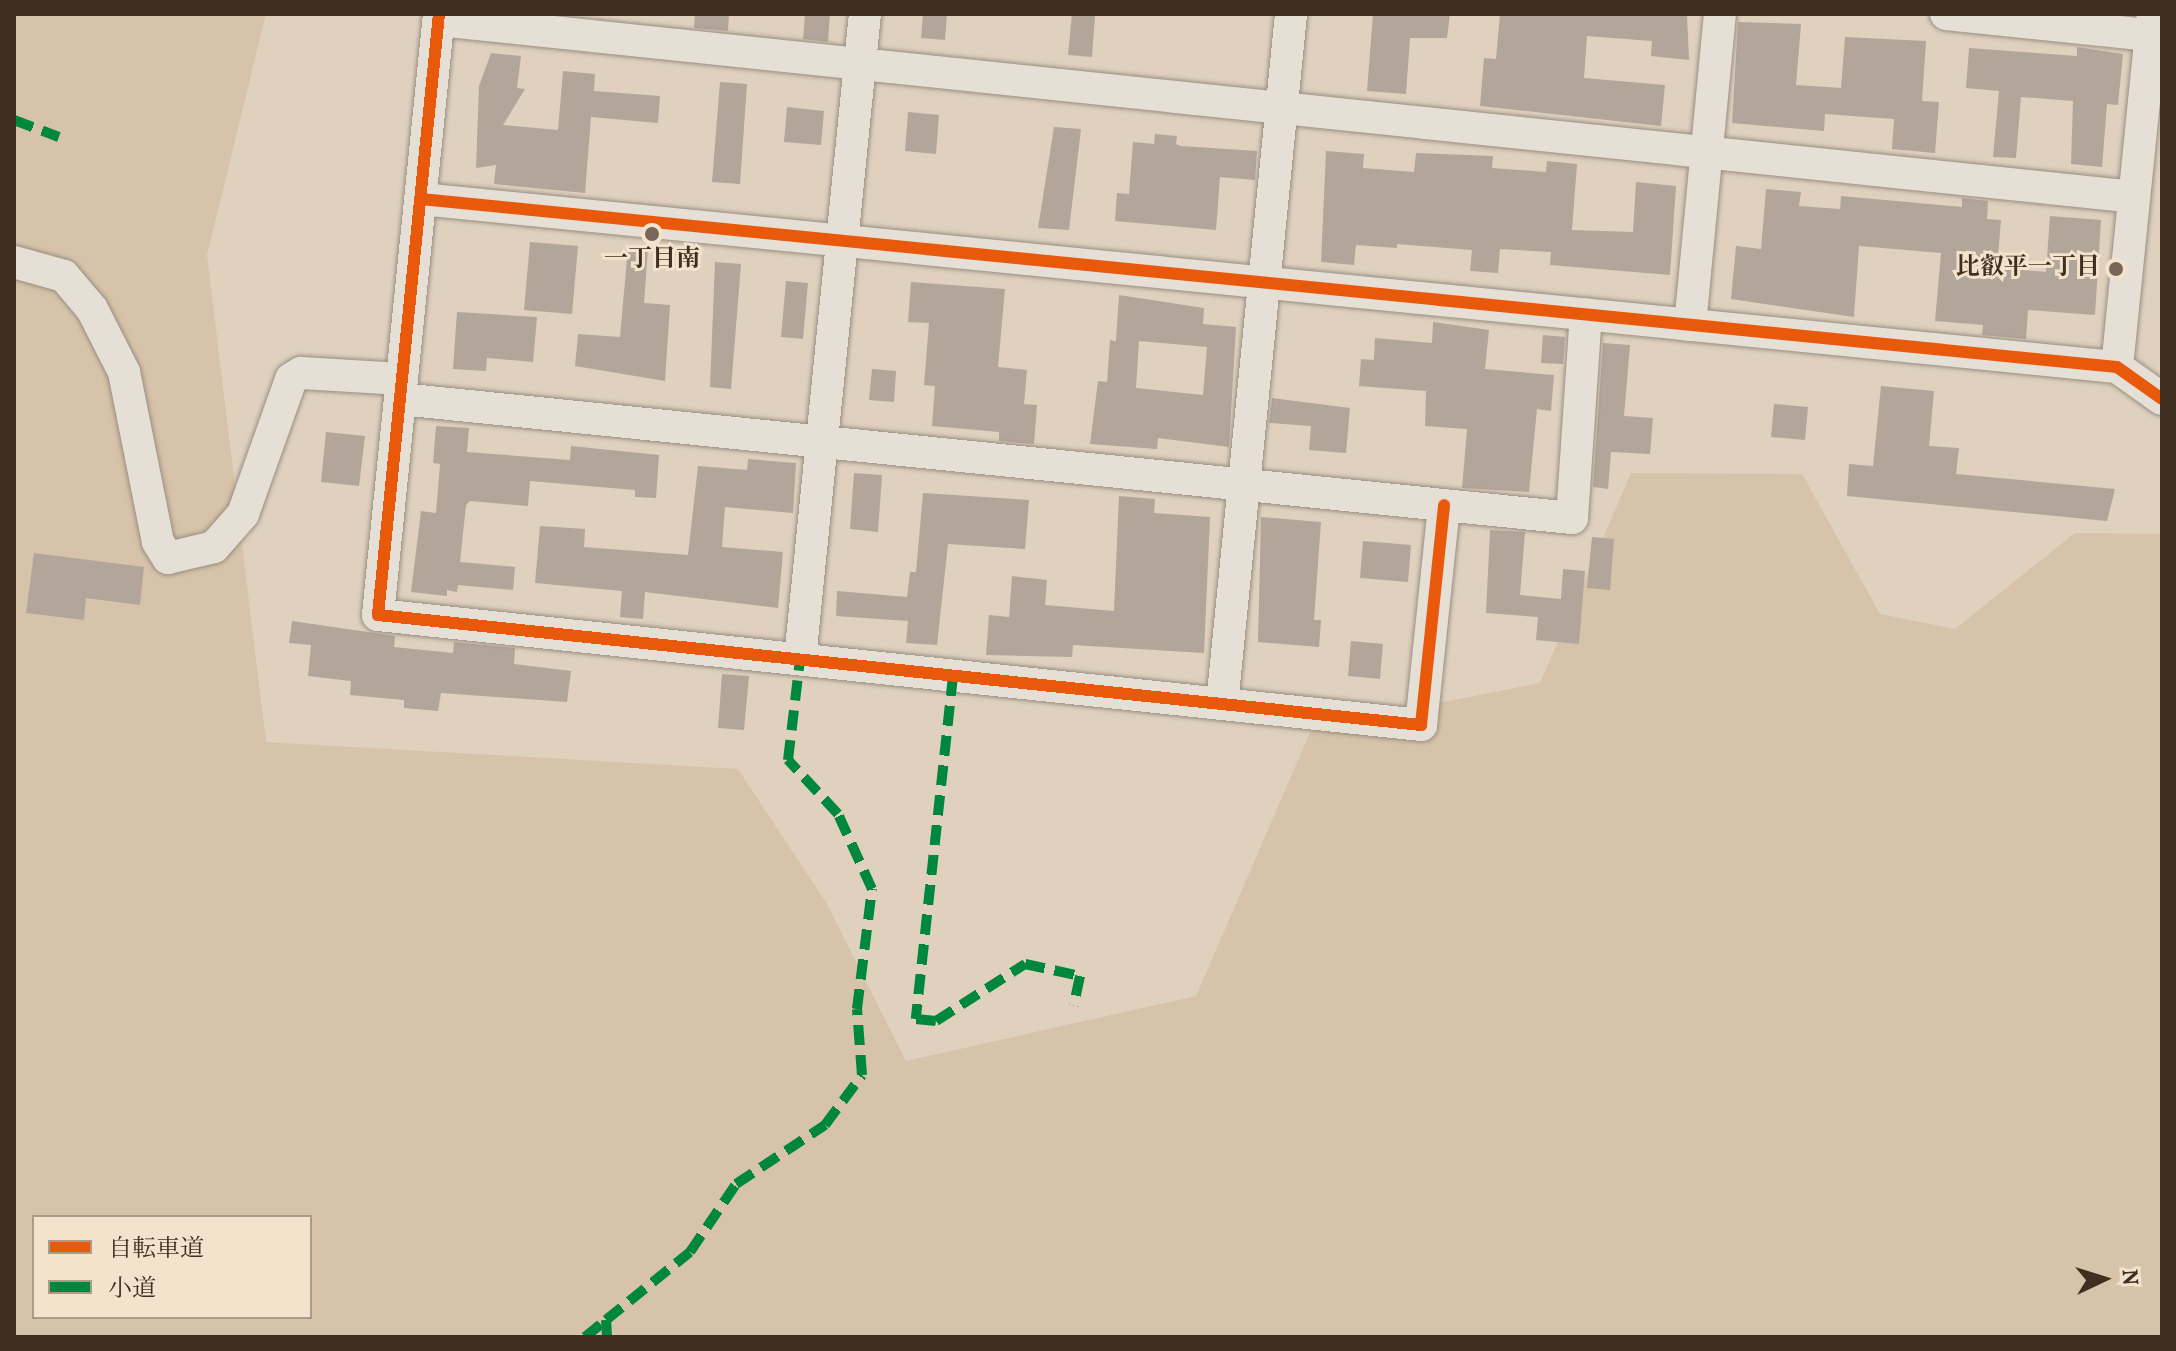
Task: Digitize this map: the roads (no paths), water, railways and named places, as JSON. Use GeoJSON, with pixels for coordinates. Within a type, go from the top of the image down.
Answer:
{"type":"FeatureCollection","features":[{"type":"Feature","properties":{"kind":"street"},"geometry":{"type":"LineString","coordinates":[[800,659],[865,14]]}},
{"type":"Feature","properties":{"kind":"street"},"geometry":{"type":"LineString","coordinates":[[1222,704],[1291,14]]}},
{"type":"Feature","properties":{"kind":"street"},"geometry":{"type":"LineString","coordinates":[[1690,325],[1720,14]]}},
{"type":"Feature","properties":{"kind":"street"},"geometry":{"type":"LineString","coordinates":[[1946,14],[2152,24],[2117,367]]}},
{"type":"Feature","properties":{"kind":"street"},"geometry":{"type":"LineString","coordinates":[[1444,505],[1421,725],[378,615],[439,17],[2134,197]]}},
{"type":"Feature","properties":{"kind":"street"},"geometry":{"type":"LineString","coordinates":[[421,199],[2117,367],[2162,399]]}},
{"type":"Feature","properties":{"kind":"street"},"geometry":{"type":"LineString","coordinates":[[14,262],[64,276],[92,309],[124,372],[158,542],[168,558],[214,547],[243,514],[291,379],[301,373],[401,389],[822,442],[1572,518],[1586,314]]}},
{"type":"Feature","properties":{"kind":"place","name":"一丁目南"},"geometry":{"type":"Point","coordinates":[652,234]}},
{"type":"Feature","properties":{"kind":"place","name":"比叡平一丁目"},"geometry":{"type":"Point","coordinates":[2116,269]}}]}
